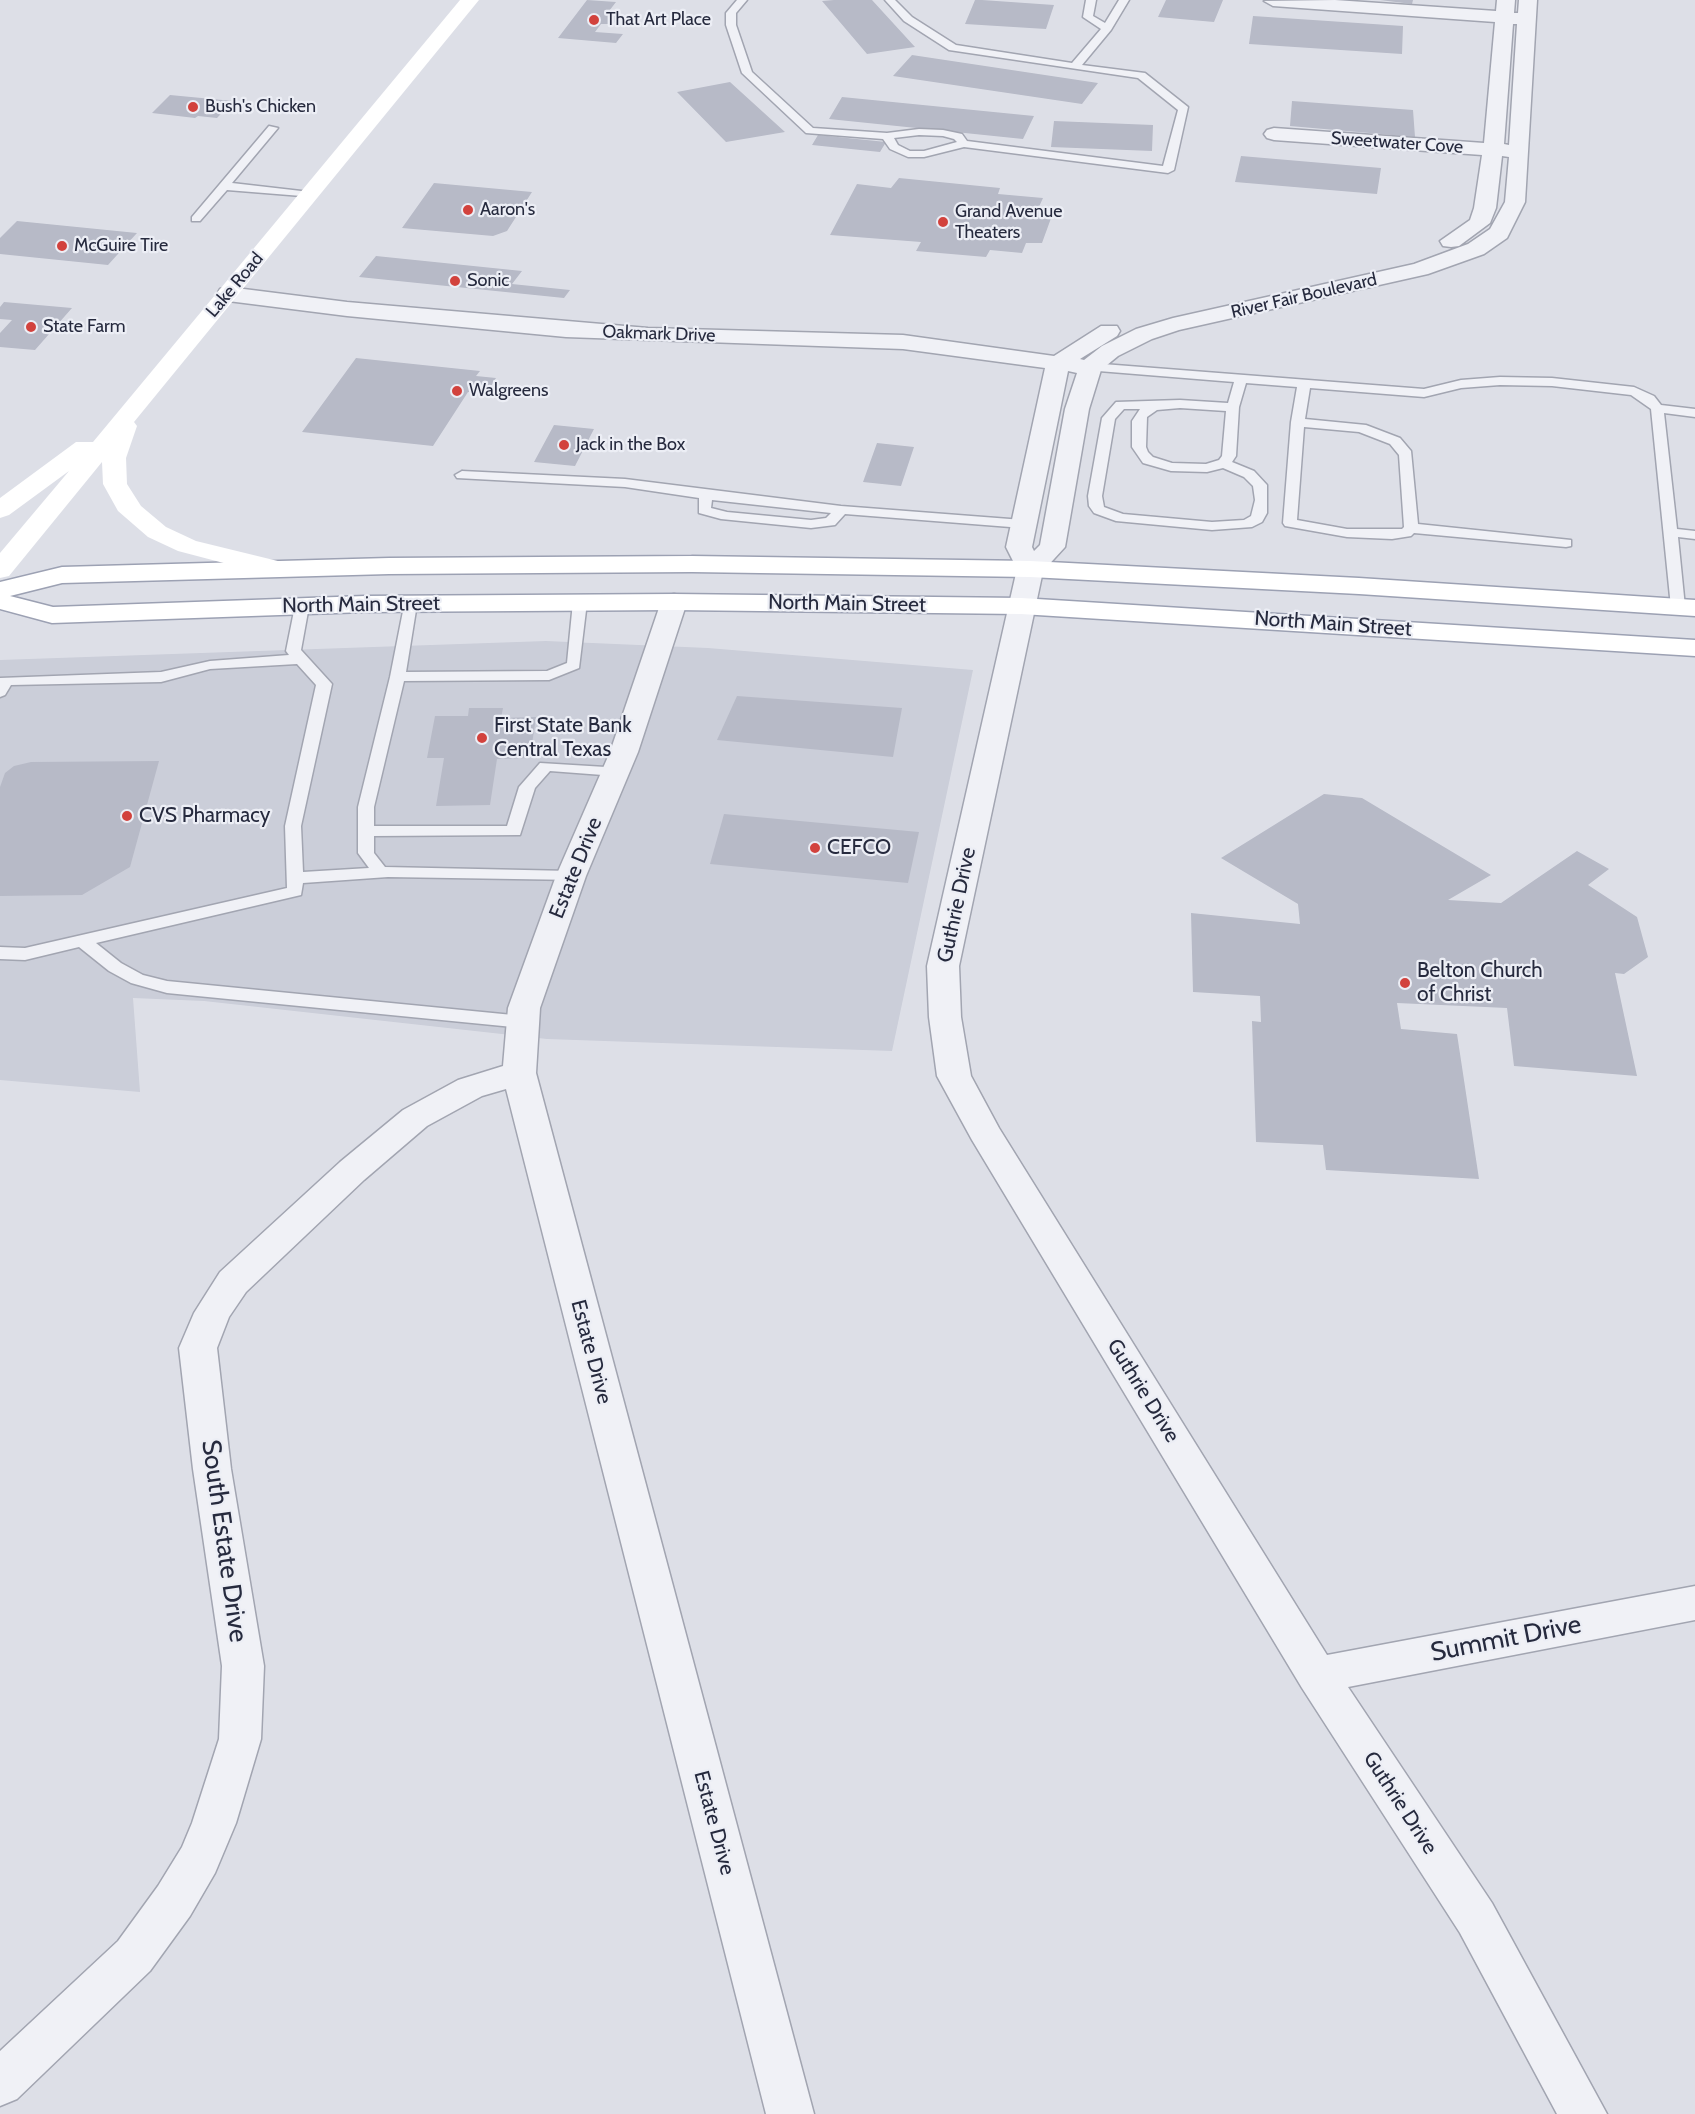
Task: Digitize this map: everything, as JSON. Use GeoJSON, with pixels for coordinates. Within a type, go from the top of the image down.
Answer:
{"type":"FeatureCollection","features":[{"type":"Feature","properties":{"kind":"main road","name":"Lake Road"},"geometry":{"type":"LineString","coordinates":[[0,570],[470,0]]}},
{"type":"Feature","properties":{"kind":"main road"},"geometry":{"type":"LineString","coordinates":[[0,510],[130,413]]}},
{"type":"Feature","properties":{"kind":"main road"},"geometry":{"type":"LineString","coordinates":[[130,413],[114,458],[116,484],[131,511],[157,532],[187,546],[278,569]]}},
{"type":"Feature","properties":{"kind":"main road","name":"North Main Street"},"geometry":{"type":"LineString","coordinates":[[0,590],[62,575],[278,569],[692,564],[1030,569],[1359,586],[1687,608]]}},
{"type":"Feature","properties":{"kind":"main road","name":"North Main Street"},"geometry":{"type":"LineString","coordinates":[[0,601],[52,615],[302,606],[580,602],[1022,606],[1695,648]]}},
{"type":"Feature","properties":{"kind":"street"},"geometry":{"type":"LineString","coordinates":[[1273,1],[1516,9]]}},
{"type":"Feature","properties":{"kind":"street","name":"River Fair Boulevard"},"geometry":{"type":"LineString","coordinates":[[1090,368],[1110,351],[1144,334],[1173,325],[1420,269],[1450,260],[1474,239],[1483,216],[1516,9]]}},
{"type":"Feature","properties":{"kind":"street","name":"River Fair Boulevard"},"geometry":{"type":"LineString","coordinates":[[1058,363],[1091,340],[1125,323],[1401,259],[1499,233],[1515,202],[1519,152],[1516,9]]}},
{"type":"Feature","properties":{"kind":"street","name":"Sweetwater Cove"},"geometry":{"type":"LineString","coordinates":[[1274,134],[1519,152]]}},
{"type":"Feature","properties":{"kind":"street","name":"Oakmark Drive"},"geometry":{"type":"LineString","coordinates":[[228,294],[348,309],[566,330],[648,335],[903,342],[1090,368]]}},
{"type":"Feature","properties":{"kind":"street"},"geometry":{"type":"LineString","coordinates":[[1030,569],[1019,547],[1058,363]]}},
{"type":"Feature","properties":{"kind":"street"},"geometry":{"type":"LineString","coordinates":[[1022,606],[1030,569],[1052,547],[1077,409],[1090,368]]}},
{"type":"Feature","properties":{"kind":"street","name":"Estate Drive"},"geometry":{"type":"LineString","coordinates":[[674,602],[616,771],[571,876],[524,1008],[519,1073],[790,2114]]}},
{"type":"Feature","properties":{"kind":"street","name":"Guthrie Drive"},"geometry":{"type":"LineString","coordinates":[[1022,606],[943,966],[945,1017],[954,1076],[984,1132],[1317,1675],[1476,1918],[1582,2114]]}},
{"type":"Feature","properties":{"kind":"street","name":"South Estate Drive"},"geometry":{"type":"LineString","coordinates":[[0,2083],[134,1956],[174,1901],[200,1859],[214,1823],[240,1739],[243,1666],[212,1469],[198,1348],[212,1313],[233,1282],[352,1171],[415,1118],[470,1088],[519,1073]]}},
{"type":"Feature","properties":{"kind":"street","name":"Summit Drive"},"geometry":{"type":"LineString","coordinates":[[1317,1675],[1695,1603]]}},
{"type":"Feature","properties":{"kind":"lane"},"geometry":{"type":"LineString","coordinates":[[742,0],[731,13],[731,25],[747,73],[810,131],[887,136],[919,132],[943,133],[958,136],[964,144]]}},
{"type":"Feature","properties":{"kind":"lane"},"geometry":{"type":"LineString","coordinates":[[887,136],[894,147],[908,154],[924,154],[964,144],[1168,170],[1185,109],[1141,75],[953,48],[909,19],[890,0]]}},
{"type":"Feature","properties":{"kind":"lane"},"geometry":{"type":"LineString","coordinates":[[1091,0],[1088,17],[1107,28]]}},
{"type":"Feature","properties":{"kind":"lane"},"geometry":{"type":"LineString","coordinates":[[1075,67],[1107,28],[1124,0]]}},
{"type":"Feature","properties":{"kind":"lane"},"geometry":{"type":"LineString","coordinates":[[196,219],[273,128]]}},
{"type":"Feature","properties":{"kind":"lane"},"geometry":{"type":"LineString","coordinates":[[225,186],[310,195]]}},
{"type":"Feature","properties":{"kind":"lane"},"geometry":{"type":"LineString","coordinates":[[1090,368],[1424,393],[1461,384],[1500,381],[1552,382],[1634,391],[1649,399],[1656,408],[1670,532],[1687,608]]}},
{"type":"Feature","properties":{"kind":"lane"},"geometry":{"type":"LineString","coordinates":[[1224,463],[1229,456],[1233,407],[1241,379]]}},
{"type":"Feature","properties":{"kind":"lane"},"geometry":{"type":"LineString","coordinates":[[1298,422],[1361,428],[1395,441],[1406,453],[1411,528],[1406,533],[1392,536],[1347,533],[1290,524],[1290,518],[1301,508],[1302,456],[1296,450],[1298,422],[1304,383]]}},
{"type":"Feature","properties":{"kind":"lane"},"geometry":{"type":"LineString","coordinates":[[1154,406],[1141,415],[1139,421],[1139,447],[1148,460],[1171,467],[1196,469],[1224,463],[1249,474],[1260,485],[1262,500],[1257,519],[1246,524],[1212,526],[1121,518],[1100,510],[1096,506],[1095,496],[1109,418],[1121,405],[1180,404],[1233,407]]}},
{"type":"Feature","properties":{"kind":"lane"},"geometry":{"type":"LineString","coordinates":[[1656,408],[1695,413]]}},
{"type":"Feature","properties":{"kind":"lane"},"geometry":{"type":"LineString","coordinates":[[462,476],[625,483],[706,495],[704,510],[726,516],[811,524],[830,522],[841,510],[1023,524]]}},
{"type":"Feature","properties":{"kind":"lane"},"geometry":{"type":"LineString","coordinates":[[1411,528],[1566,543]]}},
{"type":"Feature","properties":{"kind":"lane"},"geometry":{"type":"LineString","coordinates":[[1670,532],[1695,535]]}},
{"type":"Feature","properties":{"kind":"lane"},"geometry":{"type":"LineString","coordinates":[[398,677],[549,675],[558,672],[574,665],[580,602]]}},
{"type":"Feature","properties":{"kind":"lane"},"geometry":{"type":"LineString","coordinates":[[381,873],[366,853],[364,831],[366,807],[398,677],[410,604]]}},
{"type":"Feature","properties":{"kind":"lane"},"geometry":{"type":"LineString","coordinates":[[0,953],[25,954],[295,891],[293,826],[324,684],[293,651],[302,606]]}},
{"type":"Feature","properties":{"kind":"lane"},"geometry":{"type":"LineString","coordinates":[[0,692],[5,681],[161,677],[210,665],[300,659]]}},
{"type":"Feature","properties":{"kind":"lane"},"geometry":{"type":"LineString","coordinates":[[364,831],[514,831],[528,787],[546,766],[616,771]]}},
{"type":"Feature","properties":{"kind":"lane"},"geometry":{"type":"LineString","coordinates":[[294,878],[381,873],[571,876]]}},
{"type":"Feature","properties":{"kind":"lane"},"geometry":{"type":"LineString","coordinates":[[82,941],[115,968],[137,979],[167,987],[523,1022]]}},
{"type":"Feature","properties":{"kind":"shaded area"},"geometry":{"type":"Polygon","coordinates":[[[546,641],[708,648],[973,670],[892,1051],[547,1039],[204,1001],[133,998],[140,1092],[0,1080],[0,660],[546,641]]]}},
{"type":"Feature","properties":{"kind":"building","name":"That Art Place"},"geometry":{"type":"Polygon","coordinates":[[[587,0],[616,2],[606,15],[619,16],[613,24],[601,24],[595,32],[623,34],[616,43],[558,38],[587,0]]]}},
{"type":"Feature","properties":{"kind":"building"},"geometry":{"type":"Polygon","coordinates":[[[872,0],[915,47],[867,54],[822,1],[872,0]]]}},
{"type":"Feature","properties":{"kind":"building"},"geometry":{"type":"Polygon","coordinates":[[[975,0],[1054,5],[1046,29],[965,24],[975,0]]]}},
{"type":"Feature","properties":{"kind":"building"},"geometry":{"type":"Polygon","coordinates":[[[1166,0],[1223,0],[1214,22],[1158,17],[1166,0]]]}},
{"type":"Feature","properties":{"kind":"building"},"geometry":{"type":"Polygon","coordinates":[[[1380,0],[1413,0],[1412,4],[1380,0]]]}},
{"type":"Feature","properties":{"kind":"building"},"geometry":{"type":"Polygon","coordinates":[[[1253,16],[1403,26],[1402,54],[1249,44],[1253,16]]]}},
{"type":"Feature","properties":{"kind":"building"},"geometry":{"type":"Polygon","coordinates":[[[912,55],[1098,83],[1082,104],[893,76],[912,55]]]}},
{"type":"Feature","properties":{"kind":"building"},"geometry":{"type":"Polygon","coordinates":[[[730,82],[785,132],[726,142],[677,92],[730,82]]]}},
{"type":"Feature","properties":{"kind":"building","name":"Bush's Chicken"},"geometry":{"type":"Polygon","coordinates":[[[170,95],[233,101],[217,118],[152,113],[170,95]]]}},
{"type":"Feature","properties":{"kind":"building"},"geometry":{"type":"Polygon","coordinates":[[[842,97],[1034,116],[1023,139],[829,119],[842,97]]]}},
{"type":"Feature","properties":{"kind":"building"},"geometry":{"type":"Polygon","coordinates":[[[1292,101],[1413,110],[1415,137],[1290,126],[1292,101]]]}},
{"type":"Feature","properties":{"kind":"building"},"geometry":{"type":"Polygon","coordinates":[[[1054,121],[1153,125],[1152,151],[1051,147],[1054,121]]]}},
{"type":"Feature","properties":{"kind":"building"},"geometry":{"type":"Polygon","coordinates":[[[818,135],[886,142],[880,152],[812,145],[818,135]]]}},
{"type":"Feature","properties":{"kind":"building"},"geometry":{"type":"Polygon","coordinates":[[[1241,156],[1381,168],[1377,194],[1235,182],[1241,156]]]}},
{"type":"Feature","properties":{"kind":"building","name":"Grand Avenue Theaters"},"geometry":{"type":"Polygon","coordinates":[[[899,178],[1000,188],[998,194],[1043,198],[1038,209],[1054,210],[1042,243],[1026,243],[1022,253],[990,250],[986,257],[916,251],[921,242],[830,235],[857,184],[891,188],[899,178]]]}},
{"type":"Feature","properties":{"kind":"building","name":"Aaron's"},"geometry":{"type":"Polygon","coordinates":[[[434,183],[532,192],[507,231],[493,236],[402,228],[434,183]]]}},
{"type":"Feature","properties":{"kind":"building","name":"McGuire Tire"},"geometry":{"type":"Polygon","coordinates":[[[17,221],[137,233],[108,265],[0,254],[0,238],[17,221]]]}},
{"type":"Feature","properties":{"kind":"building","name":"Sonic"},"geometry":{"type":"Polygon","coordinates":[[[376,256],[522,271],[512,284],[570,290],[564,298],[359,277],[376,256]]]}},
{"type":"Feature","properties":{"kind":"building","name":"State Farm"},"geometry":{"type":"Polygon","coordinates":[[[4,302],[72,308],[35,350],[0,347],[0,333],[12,320],[0,319],[0,307],[4,302]]]}},
{"type":"Feature","properties":{"kind":"building","name":"Walgreens"},"geometry":{"type":"Polygon","coordinates":[[[356,358],[480,371],[476,376],[496,378],[486,394],[468,392],[433,446],[302,432],[356,358]]]}},
{"type":"Feature","properties":{"kind":"building","name":"Jack in the Box"},"geometry":{"type":"Polygon","coordinates":[[[554,425],[594,429],[575,466],[534,462],[554,425]]]}},
{"type":"Feature","properties":{"kind":"building"},"geometry":{"type":"Polygon","coordinates":[[[877,443],[914,447],[901,486],[863,482],[877,443]]]}},
{"type":"Feature","properties":{"kind":"building"},"geometry":{"type":"Polygon","coordinates":[[[737,696],[902,708],[893,757],[717,740],[737,696]]]}},
{"type":"Feature","properties":{"kind":"building","name":"First State Bank Central Texas"},"geometry":{"type":"Polygon","coordinates":[[[469,708],[503,708],[501,718],[536,717],[530,758],[497,759],[490,805],[436,806],[444,758],[427,758],[435,716],[468,716],[469,708]]]}},
{"type":"Feature","properties":{"kind":"building","name":"CVS Pharmacy"},"geometry":{"type":"Polygon","coordinates":[[[159,761],[130,867],[82,895],[0,896],[0,787],[5,773],[14,766],[31,762],[159,761]]]}},
{"type":"Feature","properties":{"kind":"building","name":"Belton Church of Christ"},"geometry":{"type":"Polygon","coordinates":[[[1324,794],[1362,798],[1491,875],[1448,900],[1501,903],[1577,851],[1609,869],[1588,885],[1637,917],[1648,957],[1624,974],[1615,973],[1637,1076],[1514,1066],[1507,1008],[1397,1003],[1401,1029],[1457,1034],[1479,1179],[1326,1170],[1323,1145],[1256,1142],[1252,1021],[1261,1022],[1260,996],[1193,992],[1191,913],[1300,924],[1298,904],[1221,858],[1324,794]]]}},
{"type":"Feature","properties":{"kind":"building","name":"CEFCO"},"geometry":{"type":"Polygon","coordinates":[[[724,814],[919,832],[908,883],[710,864],[724,814]]]}},
{"type":"Feature","properties":{"kind":"place","name":"That Art Place"},"geometry":{"type":"Point","coordinates":[594,20]}},
{"type":"Feature","properties":{"kind":"place","name":"Bush's Chicken"},"geometry":{"type":"Point","coordinates":[193,107]}},
{"type":"Feature","properties":{"kind":"place","name":"Aaron's"},"geometry":{"type":"Point","coordinates":[468,210]}},
{"type":"Feature","properties":{"kind":"place","name":"Grand Avenue Theaters"},"geometry":{"type":"Point","coordinates":[943,222]}},
{"type":"Feature","properties":{"kind":"place","name":"McGuire Tire"},"geometry":{"type":"Point","coordinates":[62,246]}},
{"type":"Feature","properties":{"kind":"place","name":"Sonic"},"geometry":{"type":"Point","coordinates":[455,281]}},
{"type":"Feature","properties":{"kind":"place","name":"State Farm"},"geometry":{"type":"Point","coordinates":[31,327]}},
{"type":"Feature","properties":{"kind":"place","name":"Walgreens"},"geometry":{"type":"Point","coordinates":[457,391]}},
{"type":"Feature","properties":{"kind":"place","name":"Jack in the Box"},"geometry":{"type":"Point","coordinates":[564,445]}},
{"type":"Feature","properties":{"kind":"place","name":"First State Bank Central Texas"},"geometry":{"type":"Point","coordinates":[482,738]}},
{"type":"Feature","properties":{"kind":"place","name":"CVS Pharmacy"},"geometry":{"type":"Point","coordinates":[127,816]}},
{"type":"Feature","properties":{"kind":"place","name":"CEFCO"},"geometry":{"type":"Point","coordinates":[815,848]}},
{"type":"Feature","properties":{"kind":"place","name":"Belton Church of Christ"},"geometry":{"type":"Point","coordinates":[1405,983]}}]}
